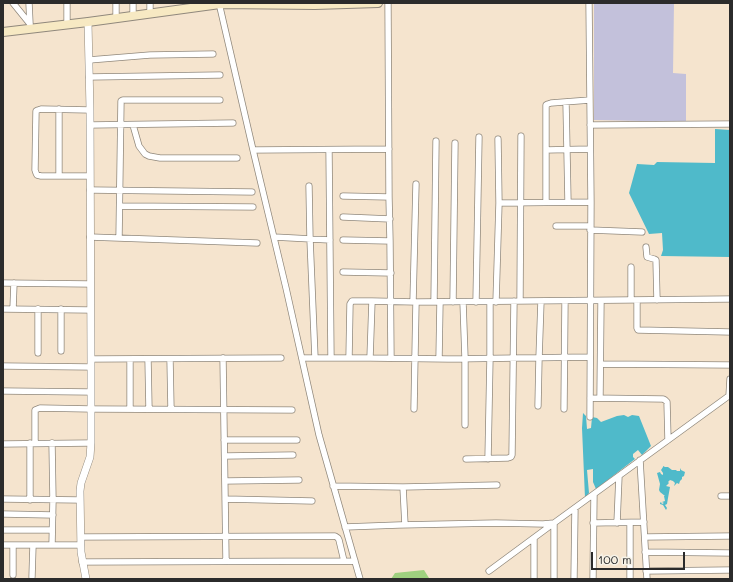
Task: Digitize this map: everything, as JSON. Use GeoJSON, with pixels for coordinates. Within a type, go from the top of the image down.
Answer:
{"type":"FeatureCollection","features":[{"type":"Feature","properties":{"kind":"main road"},"geometry":{"type":"LineString","coordinates":[[3,32],[30,26],[88,22],[216,4],[378,3]]}},
{"type":"Feature","properties":{"kind":"street"},"geometry":{"type":"LineString","coordinates":[[13,3],[30,26]]}},
{"type":"Feature","properties":{"kind":"street"},"geometry":{"type":"LineString","coordinates":[[29,3],[30,26]]}},
{"type":"Feature","properties":{"kind":"street"},"geometry":{"type":"LineString","coordinates":[[67,3],[67,24]]}},
{"type":"Feature","properties":{"kind":"street"},"geometry":{"type":"LineString","coordinates":[[116,3],[116,18]]}},
{"type":"Feature","properties":{"kind":"street"},"geometry":{"type":"LineString","coordinates":[[133,3],[133,16]]}},
{"type":"Feature","properties":{"kind":"street"},"geometry":{"type":"LineString","coordinates":[[150,3],[150,14]]}},
{"type":"Feature","properties":{"kind":"street"},"geometry":{"type":"LineString","coordinates":[[388,3],[391,358]]}},
{"type":"Feature","properties":{"kind":"street"},"geometry":{"type":"LineString","coordinates":[[589,3],[591,202],[590,417]]}},
{"type":"Feature","properties":{"kind":"street"},"geometry":{"type":"LineString","coordinates":[[216,4],[274,237],[319,435],[345,527],[349,561]]}},
{"type":"Feature","properties":{"kind":"street"},"geometry":{"type":"LineString","coordinates":[[86,579],[82,562],[80,500],[81,483],[90,457],[91,410],[90,110],[88,22]]}},
{"type":"Feature","properties":{"kind":"street"},"geometry":{"type":"LineString","coordinates":[[89,60],[150,55],[213,54]]}},
{"type":"Feature","properties":{"kind":"street"},"geometry":{"type":"LineString","coordinates":[[89,77],[220,75]]}},
{"type":"Feature","properties":{"kind":"street"},"geometry":{"type":"LineString","coordinates":[[119,238],[121,101],[220,100]]}},
{"type":"Feature","properties":{"kind":"street"},"geometry":{"type":"LineString","coordinates":[[546,202],[546,106],[551,103],[590,100]]}},
{"type":"Feature","properties":{"kind":"street"},"geometry":{"type":"LineString","coordinates":[[566,102],[568,202]]}},
{"type":"Feature","properties":{"kind":"street"},"geometry":{"type":"LineString","coordinates":[[90,110],[41,109],[36,111],[35,154],[35,170],[37,175],[90,176]]}},
{"type":"Feature","properties":{"kind":"street"},"geometry":{"type":"LineString","coordinates":[[59,109],[59,176]]}},
{"type":"Feature","properties":{"kind":"street"},"geometry":{"type":"LineString","coordinates":[[90,125],[233,123]]}},
{"type":"Feature","properties":{"kind":"street"},"geometry":{"type":"LineString","coordinates":[[590,124],[730,124]]}},
{"type":"Feature","properties":{"kind":"street"},"geometry":{"type":"LineString","coordinates":[[133,125],[139,146],[145,154],[149,156],[160,158],[237,158]]}},
{"type":"Feature","properties":{"kind":"street"},"geometry":{"type":"LineString","coordinates":[[466,459],[508,458],[512,455],[513,358],[517,302],[522,136]]}},
{"type":"Feature","properties":{"kind":"street"},"geometry":{"type":"LineString","coordinates":[[476,302],[479,137]]}},
{"type":"Feature","properties":{"kind":"street"},"geometry":{"type":"LineString","coordinates":[[488,459],[490,358],[499,203],[498,139]]}},
{"type":"Feature","properties":{"kind":"street"},"geometry":{"type":"LineString","coordinates":[[436,141],[437,302],[439,359]]}},
{"type":"Feature","properties":{"kind":"street"},"geometry":{"type":"LineString","coordinates":[[453,302],[455,143]]}},
{"type":"Feature","properties":{"kind":"street"},"geometry":{"type":"LineString","coordinates":[[546,150],[590,149]]}},
{"type":"Feature","properties":{"kind":"street"},"geometry":{"type":"LineString","coordinates":[[253,150],[389,150]]}},
{"type":"Feature","properties":{"kind":"street"},"geometry":{"type":"LineString","coordinates":[[329,150],[331,358]]}},
{"type":"Feature","properties":{"kind":"street"},"geometry":{"type":"LineString","coordinates":[[414,409],[416,184]]}},
{"type":"Feature","properties":{"kind":"street"},"geometry":{"type":"LineString","coordinates":[[309,186],[315,358]]}},
{"type":"Feature","properties":{"kind":"street"},"geometry":{"type":"LineString","coordinates":[[90,190],[252,192]]}},
{"type":"Feature","properties":{"kind":"street"},"geometry":{"type":"LineString","coordinates":[[343,196],[389,197]]}},
{"type":"Feature","properties":{"kind":"street"},"geometry":{"type":"LineString","coordinates":[[499,203],[591,202]]}},
{"type":"Feature","properties":{"kind":"street"},"geometry":{"type":"LineString","coordinates":[[120,206],[253,207]]}},
{"type":"Feature","properties":{"kind":"street"},"geometry":{"type":"LineString","coordinates":[[343,216],[390,219]]}},
{"type":"Feature","properties":{"kind":"street"},"geometry":{"type":"LineString","coordinates":[[556,226],[642,232]]}},
{"type":"Feature","properties":{"kind":"street"},"geometry":{"type":"LineString","coordinates":[[90,237],[257,243]]}},
{"type":"Feature","properties":{"kind":"street"},"geometry":{"type":"LineString","coordinates":[[274,237],[330,240]]}},
{"type":"Feature","properties":{"kind":"street"},"geometry":{"type":"LineString","coordinates":[[343,240],[390,241]]}},
{"type":"Feature","properties":{"kind":"street"},"geometry":{"type":"LineString","coordinates":[[646,247],[647,257],[656,260],[656,300]]}},
{"type":"Feature","properties":{"kind":"street"},"geometry":{"type":"LineString","coordinates":[[631,267],[638,330],[730,332]]}},
{"type":"Feature","properties":{"kind":"street"},"geometry":{"type":"LineString","coordinates":[[343,272],[391,273]]}},
{"type":"Feature","properties":{"kind":"street"},"geometry":{"type":"LineString","coordinates":[[3,283],[90,284]]}},
{"type":"Feature","properties":{"kind":"street"},"geometry":{"type":"LineString","coordinates":[[13,309],[14,283]]}},
{"type":"Feature","properties":{"kind":"street"},"geometry":{"type":"LineString","coordinates":[[349,358],[350,304],[352,301],[517,302],[730,299]]}},
{"type":"Feature","properties":{"kind":"street"},"geometry":{"type":"LineString","coordinates":[[370,358],[372,301]]}},
{"type":"Feature","properties":{"kind":"street"},"geometry":{"type":"LineString","coordinates":[[538,406],[541,301]]}},
{"type":"Feature","properties":{"kind":"street"},"geometry":{"type":"LineString","coordinates":[[564,408],[565,301]]}},
{"type":"Feature","properties":{"kind":"street"},"geometry":{"type":"LineString","coordinates":[[600,398],[601,301]]}},
{"type":"Feature","properties":{"kind":"street"},"geometry":{"type":"LineString","coordinates":[[463,302],[465,425]]}},
{"type":"Feature","properties":{"kind":"street"},"geometry":{"type":"LineString","coordinates":[[3,309],[90,310]]}},
{"type":"Feature","properties":{"kind":"street"},"geometry":{"type":"LineString","coordinates":[[38,309],[38,353]]}},
{"type":"Feature","properties":{"kind":"street"},"geometry":{"type":"LineString","coordinates":[[61,309],[61,351]]}},
{"type":"Feature","properties":{"kind":"street"},"geometry":{"type":"LineString","coordinates":[[302,358],[439,359],[590,357]]}},
{"type":"Feature","properties":{"kind":"street"},"geometry":{"type":"LineString","coordinates":[[170,358],[171,409]]}},
{"type":"Feature","properties":{"kind":"street"},"geometry":{"type":"LineString","coordinates":[[223,358],[226,561]]}},
{"type":"Feature","properties":{"kind":"street"},"geometry":{"type":"LineString","coordinates":[[91,359],[281,358]]}},
{"type":"Feature","properties":{"kind":"street"},"geometry":{"type":"LineString","coordinates":[[130,359],[130,409]]}},
{"type":"Feature","properties":{"kind":"street"},"geometry":{"type":"LineString","coordinates":[[148,359],[149,409]]}},
{"type":"Feature","properties":{"kind":"street"},"geometry":{"type":"LineString","coordinates":[[601,364],[730,365]]}},
{"type":"Feature","properties":{"kind":"street"},"geometry":{"type":"LineString","coordinates":[[3,366],[91,367]]}},
{"type":"Feature","properties":{"kind":"street"},"geometry":{"type":"LineString","coordinates":[[489,571],[730,396],[730,379]]}},
{"type":"Feature","properties":{"kind":"street"},"geometry":{"type":"LineString","coordinates":[[3,391],[91,392]]}},
{"type":"Feature","properties":{"kind":"street"},"geometry":{"type":"LineString","coordinates":[[590,398],[665,400],[667,402],[668,440]]}},
{"type":"Feature","properties":{"kind":"street"},"geometry":{"type":"LineString","coordinates":[[30,500],[32,444],[35,410],[38,408],[91,410],[292,410]]}},
{"type":"Feature","properties":{"kind":"street"},"geometry":{"type":"LineString","coordinates":[[224,440],[297,440]]}},
{"type":"Feature","properties":{"kind":"street"},"geometry":{"type":"LineString","coordinates":[[52,443],[52,545]]}},
{"type":"Feature","properties":{"kind":"street"},"geometry":{"type":"LineString","coordinates":[[3,444],[90,444]]}},
{"type":"Feature","properties":{"kind":"street"},"geometry":{"type":"LineString","coordinates":[[225,456],[293,455]]}},
{"type":"Feature","properties":{"kind":"street"},"geometry":{"type":"LineString","coordinates":[[640,460],[647,579]]}},
{"type":"Feature","properties":{"kind":"street"},"geometry":{"type":"LineString","coordinates":[[617,523],[619,476]]}},
{"type":"Feature","properties":{"kind":"street"},"geometry":{"type":"LineString","coordinates":[[225,481],[299,480]]}},
{"type":"Feature","properties":{"kind":"street"},"geometry":{"type":"LineString","coordinates":[[333,486],[403,487],[497,485]]}},
{"type":"Feature","properties":{"kind":"street"},"geometry":{"type":"LineString","coordinates":[[403,487],[405,525]]}},
{"type":"Feature","properties":{"kind":"street"},"geometry":{"type":"LineString","coordinates":[[593,579],[594,495]]}},
{"type":"Feature","properties":{"kind":"street"},"geometry":{"type":"LineString","coordinates":[[721,496],[730,496]]}},
{"type":"Feature","properties":{"kind":"street"},"geometry":{"type":"LineString","coordinates":[[3,499],[80,500]]}},
{"type":"Feature","properties":{"kind":"street"},"geometry":{"type":"LineString","coordinates":[[225,499],[312,501]]}},
{"type":"Feature","properties":{"kind":"street"},"geometry":{"type":"LineString","coordinates":[[574,579],[575,508]]}},
{"type":"Feature","properties":{"kind":"street"},"geometry":{"type":"LineString","coordinates":[[3,514],[52,515]]}},
{"type":"Feature","properties":{"kind":"street"},"geometry":{"type":"LineString","coordinates":[[593,523],[644,522]]}},
{"type":"Feature","properties":{"kind":"street"},"geometry":{"type":"LineString","coordinates":[[345,527],[554,523]]}},
{"type":"Feature","properties":{"kind":"street"},"geometry":{"type":"LineString","coordinates":[[554,523],[554,579]]}},
{"type":"Feature","properties":{"kind":"street"},"geometry":{"type":"LineString","coordinates":[[630,523],[630,579]]}},
{"type":"Feature","properties":{"kind":"street"},"geometry":{"type":"LineString","coordinates":[[3,530],[52,530]]}},
{"type":"Feature","properties":{"kind":"street"},"geometry":{"type":"LineString","coordinates":[[81,537],[335,536],[338,538],[360,579]]}},
{"type":"Feature","properties":{"kind":"street"},"geometry":{"type":"LineString","coordinates":[[644,537],[730,536]]}},
{"type":"Feature","properties":{"kind":"street"},"geometry":{"type":"LineString","coordinates":[[534,538],[534,579]]}},
{"type":"Feature","properties":{"kind":"street"},"geometry":{"type":"LineString","coordinates":[[3,545],[81,545]]}},
{"type":"Feature","properties":{"kind":"street"},"geometry":{"type":"LineString","coordinates":[[12,545],[13,575]]}},
{"type":"Feature","properties":{"kind":"street"},"geometry":{"type":"LineString","coordinates":[[32,577],[33,545]]}},
{"type":"Feature","properties":{"kind":"street"},"geometry":{"type":"LineString","coordinates":[[645,552],[730,553]]}},
{"type":"Feature","properties":{"kind":"street"},"geometry":{"type":"LineString","coordinates":[[82,562],[349,561]]}},
{"type":"Feature","properties":{"kind":"street"},"geometry":{"type":"LineString","coordinates":[[646,571],[730,570]]}},
{"type":"Feature","properties":{"kind":"shaded area"},"geometry":{"type":"Polygon","coordinates":[[[594,3],[674,3],[673,73],[686,74],[686,122],[594,120],[594,3]]]}},
{"type":"Feature","properties":{"kind":"green space"},"geometry":{"type":"Polygon","coordinates":[[[424,570],[429,578],[432,579],[391,579],[395,573],[424,570]]]}},
{"type":"Feature","properties":{"kind":"water"},"geometry":{"type":"Polygon","coordinates":[[[715,129],[730,130],[730,257],[661,256],[663,250],[662,233],[649,234],[629,193],[637,164],[654,165],[657,162],[715,163],[715,129]]]}},
{"type":"Feature","properties":{"kind":"water"},"geometry":{"type":"Polygon","coordinates":[[[583,413],[586,416],[587,429],[591,428],[592,417],[597,418],[601,422],[617,416],[639,416],[651,446],[642,455],[638,450],[633,454],[635,459],[596,489],[593,482],[593,469],[587,470],[589,493],[585,498],[582,428],[583,413]]]}},
{"type":"Feature","properties":{"kind":"water"},"geometry":{"type":"Polygon","coordinates":[[[663,466],[677,471],[680,471],[680,468],[685,472],[679,484],[677,483],[674,486],[675,483],[670,480],[666,486],[670,487],[667,504],[665,505],[667,508],[666,510],[663,505],[660,504],[661,502],[662,504],[664,503],[662,502],[665,501],[665,496],[659,490],[660,484],[657,473],[660,472],[663,475],[661,470],[663,466]]]}}]}
